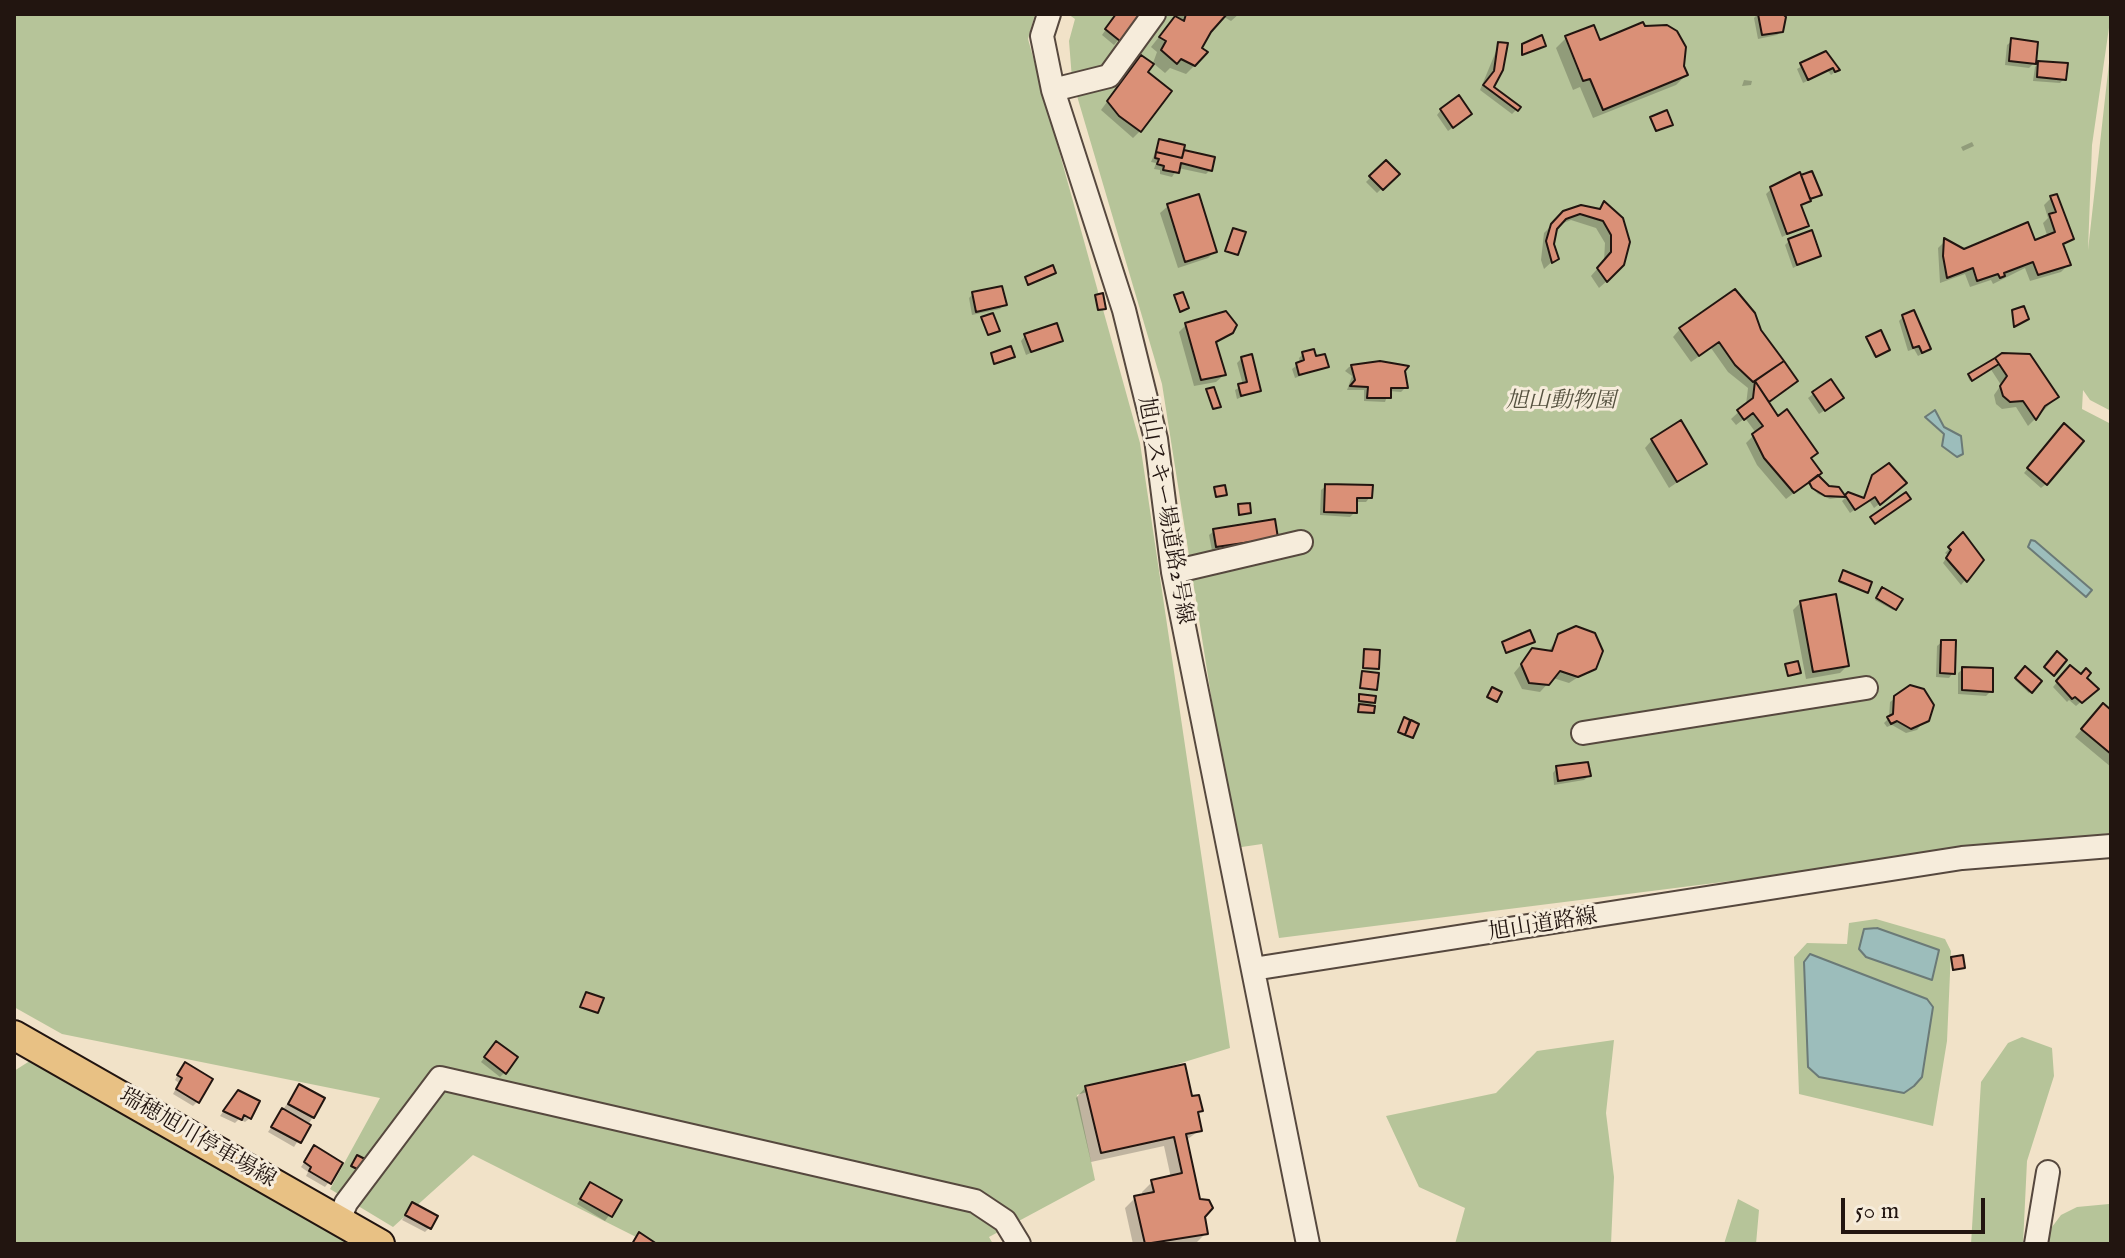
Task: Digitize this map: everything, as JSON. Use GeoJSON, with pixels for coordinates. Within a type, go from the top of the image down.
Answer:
{"type":"FeatureCollection","features":[{"type":"Feature","properties":{"kind":"main road","name":"瑞穂旭川停車場線"},"geometry":{"type":"LineString","coordinates":[[14,1035],[380,1244]]}},
{"type":"Feature","properties":{"kind":"street","name":"旭山スキー場道路2号線"},"geometry":{"type":"LineString","coordinates":[[1049,14],[1042,36],[1053,90],[1124,310],[1156,439],[1173,572],[1253,969]]}},
{"type":"Feature","properties":{"kind":"street"},"geometry":{"type":"LineString","coordinates":[[1053,90],[1109,76],[1154,14]]}},
{"type":"Feature","properties":{"kind":"street"},"geometry":{"type":"LineString","coordinates":[[1173,572],[1301,542]]}},
{"type":"Feature","properties":{"kind":"street"},"geometry":{"type":"LineString","coordinates":[[1583,733],[1866,688]]}},
{"type":"Feature","properties":{"kind":"street","name":"旭山道路線"},"geometry":{"type":"LineString","coordinates":[[1253,969],[1962,858],[2111,846]]}},
{"type":"Feature","properties":{"kind":"street"},"geometry":{"type":"LineString","coordinates":[[1253,969],[1267,1052],[1308,1244]]}},
{"type":"Feature","properties":{"kind":"street"},"geometry":{"type":"LineString","coordinates":[[339,1220],[346,1203],[440,1078],[975,1201],[1005,1221],[1019,1244]]}},
{"type":"Feature","properties":{"kind":"street"},"geometry":{"type":"LineString","coordinates":[[2036,1244],[2048,1172]]}},
{"type":"Feature","properties":{"kind":"green space"},"geometry":{"type":"Polygon","coordinates":[[[14,14],[1035,14],[1028,39],[1140,443],[1230,1048],[1077,1095],[1095,1180],[989,1237],[993,1244],[650,1244],[473,1155],[393,1227],[330,1189],[380,1098],[62,1034],[14,1007],[14,14]]]}},
{"type":"Feature","properties":{"kind":"green space","name":"旭山動物園"},"geometry":{"type":"Polygon","coordinates":[[[1068,14],[2111,14],[2092,145],[2088,250],[2111,45],[2111,411],[2090,400],[2083,390],[2082,409],[2111,424],[2111,833],[1279,938],[1262,844],[1235,848],[1162,384],[1072,79],[1069,41],[1075,19],[1068,14]]]}},
{"type":"Feature","properties":{"kind":"green space"},"geometry":{"type":"Polygon","coordinates":[[[1876,919],[1945,939],[1951,951],[1947,1041],[1933,1126],[1799,1094],[1794,957],[1807,943],[1847,944],[1849,923],[1876,919]]]}},
{"type":"Feature","properties":{"kind":"green space"},"geometry":{"type":"Polygon","coordinates":[[[2022,1037],[2052,1048],[2054,1076],[2027,1161],[2023,1244],[1971,1244],[1981,1082],[2008,1043],[2022,1037]]]}},
{"type":"Feature","properties":{"kind":"green space"},"geometry":{"type":"Polygon","coordinates":[[[1614,1040],[1606,1113],[1614,1177],[1611,1244],[1455,1244],[1465,1208],[1419,1187],[1386,1116],[1496,1093],[1537,1051],[1614,1040]]]}},
{"type":"Feature","properties":{"kind":"green space"},"geometry":{"type":"Polygon","coordinates":[[[44,1052],[380,1244],[14,1244],[14,1071],[44,1052]]]}},
{"type":"Feature","properties":{"kind":"green space"},"geometry":{"type":"Polygon","coordinates":[[[1738,1199],[1759,1210],[1756,1244],[1724,1244],[1738,1199]]]}},
{"type":"Feature","properties":{"kind":"green space"},"geometry":{"type":"Polygon","coordinates":[[[2109,1204],[2111,1244],[2047,1244],[2052,1227],[2061,1215],[2077,1207],[2109,1204]]]}},
{"type":"Feature","properties":{"kind":"water"},"geometry":{"type":"Polygon","coordinates":[[[1935,410],[1944,427],[1961,436],[1963,454],[1957,457],[1942,446],[1944,434],[1925,417],[1935,410]]]}},
{"type":"Feature","properties":{"kind":"water"},"geometry":{"type":"Polygon","coordinates":[[[2031,540],[2092,590],[2086,597],[2028,547],[2031,540]]]}},
{"type":"Feature","properties":{"kind":"water"},"geometry":{"type":"Polygon","coordinates":[[[1877,928],[1939,950],[1932,980],[1866,957],[1859,949],[1864,929],[1877,928]]]}},
{"type":"Feature","properties":{"kind":"water"},"geometry":{"type":"Polygon","coordinates":[[[1810,954],[1927,999],[1933,1007],[1922,1077],[1914,1086],[1904,1093],[1819,1077],[1808,1067],[1804,962],[1810,954]]]}},
{"type":"Feature","properties":{"kind":"building"},"geometry":{"type":"Polygon","coordinates":[[[1116,14],[1141,14],[1120,41],[1105,29],[1116,14]]]}},
{"type":"Feature","properties":{"kind":"building"},"geometry":{"type":"Polygon","coordinates":[[[1186,14],[1227,14],[1211,32],[1202,48],[1208,52],[1195,66],[1181,59],[1177,64],[1161,50],[1166,41],[1159,37],[1175,16],[1184,21],[1186,14]]]}},
{"type":"Feature","properties":{"kind":"building"},"geometry":{"type":"Polygon","coordinates":[[[1758,14],[1783,14],[1786,17],[1783,32],[1762,35],[1758,14]]]}},
{"type":"Feature","properties":{"kind":"building"},"geometry":{"type":"Polygon","coordinates":[[[1643,22],[1645,26],[1667,25],[1677,31],[1686,47],[1684,66],[1688,75],[1603,110],[1590,79],[1583,81],[1565,36],[1594,25],[1600,40],[1643,22]]]}},
{"type":"Feature","properties":{"kind":"building"},"geometry":{"type":"Polygon","coordinates":[[[1542,35],[1546,46],[1522,55],[1522,44],[1542,35]]]}},
{"type":"Feature","properties":{"kind":"building"},"geometry":{"type":"Polygon","coordinates":[[[2011,38],[2038,42],[2036,64],[2009,61],[2011,38]]]}},
{"type":"Feature","properties":{"kind":"building"},"geometry":{"type":"Polygon","coordinates":[[[1498,42],[1508,43],[1503,70],[1494,87],[1521,107],[1518,111],[1483,85],[1494,71],[1498,42]]]}},
{"type":"Feature","properties":{"kind":"building"},"geometry":{"type":"Polygon","coordinates":[[[1826,51],[1840,70],[1835,72],[1833,68],[1808,80],[1800,63],[1826,51]]]}},
{"type":"Feature","properties":{"kind":"building"},"geometry":{"type":"Polygon","coordinates":[[[1141,55],[1154,64],[1148,72],[1172,91],[1141,132],[1119,116],[1107,101],[1141,55]]]}},
{"type":"Feature","properties":{"kind":"building"},"geometry":{"type":"Polygon","coordinates":[[[2038,61],[2068,63],[2066,80],[2037,77],[2038,61]]]}},
{"type":"Feature","properties":{"kind":"building"},"geometry":{"type":"Polygon","coordinates":[[[1459,95],[1472,114],[1453,128],[1440,109],[1459,95]]]}},
{"type":"Feature","properties":{"kind":"building"},"geometry":{"type":"Polygon","coordinates":[[[1667,110],[1673,125],[1656,131],[1650,117],[1667,110]]]}},
{"type":"Feature","properties":{"kind":"building"},"geometry":{"type":"Polygon","coordinates":[[[1159,139],[1185,145],[1182,158],[1156,152],[1159,139]]]}},
{"type":"Feature","properties":{"kind":"building"},"geometry":{"type":"Polygon","coordinates":[[[1184,150],[1215,157],[1212,171],[1181,163],[1179,173],[1163,170],[1164,166],[1157,164],[1159,159],[1155,158],[1156,152],[1182,158],[1184,150]]]}},
{"type":"Feature","properties":{"kind":"building"},"geometry":{"type":"Polygon","coordinates":[[[1386,160],[1400,174],[1383,190],[1369,176],[1386,160]]]}},
{"type":"Feature","properties":{"kind":"building"},"geometry":{"type":"Polygon","coordinates":[[[1812,171],[1822,195],[1810,199],[1801,175],[1812,171]]]}},
{"type":"Feature","properties":{"kind":"building"},"geometry":{"type":"Polygon","coordinates":[[[1800,172],[1811,201],[1801,205],[1809,226],[1787,234],[1770,187],[1800,172]]]}},
{"type":"Feature","properties":{"kind":"building"},"geometry":{"type":"Polygon","coordinates":[[[1199,194],[1217,252],[1185,262],[1167,204],[1199,194]]]}},
{"type":"Feature","properties":{"kind":"building"},"geometry":{"type":"Polygon","coordinates":[[[2057,194],[2074,239],[2063,244],[2071,265],[2038,275],[2033,262],[2004,273],[2005,276],[2000,278],[1998,274],[1977,281],[1973,268],[1947,278],[1944,238],[1964,249],[2028,222],[2035,240],[2055,232],[2049,214],[2056,212],[2050,196],[2057,194]]]}},
{"type":"Feature","properties":{"kind":"building"},"geometry":{"type":"Polygon","coordinates":[[[1604,201],[1623,218],[1630,242],[1624,265],[1607,282],[1597,268],[1611,252],[1611,235],[1603,221],[1580,214],[1566,219],[1557,229],[1554,244],[1559,259],[1552,263],[1546,241],[1551,224],[1563,211],[1581,205],[1600,209],[1604,201]]]}},
{"type":"Feature","properties":{"kind":"building"},"geometry":{"type":"Polygon","coordinates":[[[1233,228],[1246,232],[1238,255],[1225,251],[1233,228]]]}},
{"type":"Feature","properties":{"kind":"building"},"geometry":{"type":"Polygon","coordinates":[[[1812,230],[1821,256],[1797,265],[1788,239],[1812,230]]]}},
{"type":"Feature","properties":{"kind":"building"},"geometry":{"type":"Polygon","coordinates":[[[1053,265],[1056,273],[1028,285],[1025,277],[1053,265]]]}},
{"type":"Feature","properties":{"kind":"building"},"geometry":{"type":"Polygon","coordinates":[[[1002,286],[1007,305],[976,312],[972,292],[1002,286]]]}},
{"type":"Feature","properties":{"kind":"building"},"geometry":{"type":"Polygon","coordinates":[[[1735,289],[1755,313],[1761,330],[1784,361],[1753,382],[1735,365],[1719,342],[1699,356],[1679,328],[1735,289]]]}},
{"type":"Feature","properties":{"kind":"building"},"geometry":{"type":"Polygon","coordinates":[[[1183,292],[1189,308],[1180,312],[1174,295],[1183,292]]]}},
{"type":"Feature","properties":{"kind":"building"},"geometry":{"type":"Polygon","coordinates":[[[1103,293],[1106,309],[1098,310],[1095,295],[1103,293]]]}},
{"type":"Feature","properties":{"kind":"building"},"geometry":{"type":"Polygon","coordinates":[[[2024,306],[2029,319],[2014,327],[2012,310],[2024,306]]]}},
{"type":"Feature","properties":{"kind":"building"},"geometry":{"type":"Polygon","coordinates":[[[1914,310],[1931,349],[1922,353],[1919,346],[1913,348],[1902,315],[1914,310]]]}},
{"type":"Feature","properties":{"kind":"building"},"geometry":{"type":"Polygon","coordinates":[[[1226,311],[1237,325],[1233,333],[1216,342],[1226,375],[1201,380],[1185,323],[1226,311]]]}},
{"type":"Feature","properties":{"kind":"building"},"geometry":{"type":"Polygon","coordinates":[[[993,313],[1000,331],[988,335],[981,317],[993,313]]]}},
{"type":"Feature","properties":{"kind":"building"},"geometry":{"type":"Polygon","coordinates":[[[1057,323],[1063,341],[1031,352],[1024,334],[1057,323]]]}},
{"type":"Feature","properties":{"kind":"building"},"geometry":{"type":"Polygon","coordinates":[[[1881,330],[1890,350],[1876,357],[1866,337],[1881,330]]]}},
{"type":"Feature","properties":{"kind":"building"},"geometry":{"type":"Polygon","coordinates":[[[1011,346],[1015,357],[994,364],[991,353],[1011,346]]]}},
{"type":"Feature","properties":{"kind":"building"},"geometry":{"type":"Polygon","coordinates":[[[1314,349],[1316,356],[1325,354],[1329,367],[1299,375],[1296,363],[1304,360],[1302,352],[1314,349]]]}},
{"type":"Feature","properties":{"kind":"building"},"geometry":{"type":"Polygon","coordinates":[[[2002,353],[2030,354],[2059,397],[2045,406],[2036,420],[2023,401],[2010,402],[2003,396],[2000,386],[2007,376],[1995,358],[2002,353]]]}},
{"type":"Feature","properties":{"kind":"building"},"geometry":{"type":"Polygon","coordinates":[[[1252,354],[1261,391],[1241,396],[1238,384],[1247,382],[1241,357],[1252,354]]]}},
{"type":"Feature","properties":{"kind":"building"},"geometry":{"type":"Polygon","coordinates":[[[1995,358],[1999,364],[1972,381],[1968,374],[1995,358]]]}},
{"type":"Feature","properties":{"kind":"building"},"geometry":{"type":"Polygon","coordinates":[[[1380,361],[1409,366],[1405,371],[1408,388],[1391,388],[1391,398],[1367,398],[1368,387],[1350,386],[1355,380],[1351,365],[1380,361]]]}},
{"type":"Feature","properties":{"kind":"building"},"geometry":{"type":"Polygon","coordinates":[[[1784,361],[1798,381],[1769,402],[1755,381],[1784,361]]]}},
{"type":"Feature","properties":{"kind":"building"},"geometry":{"type":"Polygon","coordinates":[[[1831,379],[1844,398],[1825,411],[1812,392],[1831,379]]]}},
{"type":"Feature","properties":{"kind":"building"},"geometry":{"type":"Polygon","coordinates":[[[1755,381],[1778,416],[1787,409],[1818,453],[1811,458],[1822,473],[1794,493],[1764,458],[1752,434],[1763,426],[1753,413],[1744,420],[1737,410],[1753,398],[1755,381]]]}},
{"type":"Feature","properties":{"kind":"building"},"geometry":{"type":"Polygon","coordinates":[[[1214,387],[1221,407],[1213,409],[1206,389],[1214,387]]]}},
{"type":"Feature","properties":{"kind":"building"},"geometry":{"type":"Polygon","coordinates":[[[1681,420],[1707,464],[1677,482],[1651,439],[1681,420]]]}},
{"type":"Feature","properties":{"kind":"building"},"geometry":{"type":"Polygon","coordinates":[[[2064,423],[2084,441],[2047,485],[2027,468],[2064,423]]]}},
{"type":"Feature","properties":{"kind":"building"},"geometry":{"type":"Polygon","coordinates":[[[1889,463],[1907,483],[1880,505],[1875,497],[1855,510],[1845,495],[1848,492],[1864,498],[1872,475],[1889,463]]]}},
{"type":"Feature","properties":{"kind":"building"},"geometry":{"type":"Polygon","coordinates":[[[1818,475],[1829,486],[1839,487],[1846,497],[1825,496],[1812,488],[1809,482],[1818,475]]]}},
{"type":"Feature","properties":{"kind":"building"},"geometry":{"type":"Polygon","coordinates":[[[1325,484],[1373,485],[1372,498],[1357,498],[1357,513],[1324,512],[1325,484]]]}},
{"type":"Feature","properties":{"kind":"building"},"geometry":{"type":"Polygon","coordinates":[[[1225,485],[1227,495],[1216,497],[1214,487],[1225,485]]]}},
{"type":"Feature","properties":{"kind":"building"},"geometry":{"type":"Polygon","coordinates":[[[1906,492],[1911,499],[1875,524],[1870,517],[1906,492]]]}},
{"type":"Feature","properties":{"kind":"building"},"geometry":{"type":"Polygon","coordinates":[[[1250,503],[1251,513],[1239,515],[1238,504],[1250,503]]]}},
{"type":"Feature","properties":{"kind":"building"},"geometry":{"type":"Polygon","coordinates":[[[1275,519],[1278,538],[1216,547],[1213,529],[1275,519]]]}},
{"type":"Feature","properties":{"kind":"building"},"geometry":{"type":"Polygon","coordinates":[[[1963,532],[1984,560],[1967,582],[1946,558],[1951,550],[1948,547],[1963,532]]]}},
{"type":"Feature","properties":{"kind":"building"},"geometry":{"type":"Polygon","coordinates":[[[1843,570],[1872,582],[1868,593],[1839,581],[1843,570]]]}},
{"type":"Feature","properties":{"kind":"building"},"geometry":{"type":"Polygon","coordinates":[[[1882,587],[1903,599],[1896,610],[1876,598],[1882,587]]]}},
{"type":"Feature","properties":{"kind":"building"},"geometry":{"type":"Polygon","coordinates":[[[1836,594],[1849,666],[1813,672],[1800,601],[1836,594]]]}},
{"type":"Feature","properties":{"kind":"building"},"geometry":{"type":"Polygon","coordinates":[[[1576,626],[1595,633],[1603,651],[1596,669],[1578,677],[1560,671],[1549,685],[1529,683],[1521,664],[1532,648],[1552,651],[1558,634],[1576,626]]]}},
{"type":"Feature","properties":{"kind":"building"},"geometry":{"type":"Polygon","coordinates":[[[1530,630],[1535,642],[1506,653],[1502,642],[1530,630]]]}},
{"type":"Feature","properties":{"kind":"building"},"geometry":{"type":"Polygon","coordinates":[[[1941,640],[1956,640],[1955,674],[1940,673],[1941,640]]]}},
{"type":"Feature","properties":{"kind":"building"},"geometry":{"type":"Polygon","coordinates":[[[1364,649],[1380,650],[1379,669],[1363,668],[1364,649]]]}},
{"type":"Feature","properties":{"kind":"building"},"geometry":{"type":"Polygon","coordinates":[[[2057,651],[2067,660],[2054,676],[2044,667],[2057,651]]]}},
{"type":"Feature","properties":{"kind":"building"},"geometry":{"type":"Polygon","coordinates":[[[1798,661],[1801,673],[1788,676],[1785,664],[1798,661]]]}},
{"type":"Feature","properties":{"kind":"building"},"geometry":{"type":"Polygon","coordinates":[[[2070,665],[2081,674],[2086,668],[2091,673],[2087,678],[2099,689],[2082,703],[2075,697],[2072,699],[2056,681],[2070,665]]]}},
{"type":"Feature","properties":{"kind":"building"},"geometry":{"type":"Polygon","coordinates":[[[2025,666],[2042,681],[2032,693],[2015,678],[2025,666]]]}},
{"type":"Feature","properties":{"kind":"building"},"geometry":{"type":"Polygon","coordinates":[[[1962,667],[1993,668],[1993,692],[1962,690],[1962,667]]]}},
{"type":"Feature","properties":{"kind":"building"},"geometry":{"type":"Polygon","coordinates":[[[1362,671],[1379,673],[1377,690],[1360,688],[1362,671]]]}},
{"type":"Feature","properties":{"kind":"building"},"geometry":{"type":"Polygon","coordinates":[[[1910,685],[1924,689],[1934,705],[1929,721],[1911,729],[1897,721],[1891,724],[1887,717],[1893,714],[1894,696],[1910,685]]]}},
{"type":"Feature","properties":{"kind":"building"},"geometry":{"type":"Polygon","coordinates":[[[1492,687],[1502,692],[1497,702],[1487,697],[1492,687]]]}},
{"type":"Feature","properties":{"kind":"building"},"geometry":{"type":"Polygon","coordinates":[[[1359,694],[1376,696],[1375,703],[1359,701],[1359,694]]]}},
{"type":"Feature","properties":{"kind":"building"},"geometry":{"type":"Polygon","coordinates":[[[2103,703],[2111,710],[2111,754],[2081,729],[2103,703]]]}},
{"type":"Feature","properties":{"kind":"building"},"geometry":{"type":"Polygon","coordinates":[[[1359,704],[1375,706],[1374,713],[1358,712],[1359,704]]]}},
{"type":"Feature","properties":{"kind":"building"},"geometry":{"type":"Polygon","coordinates":[[[1404,717],[1410,720],[1405,735],[1398,732],[1404,717]]]}},
{"type":"Feature","properties":{"kind":"building"},"geometry":{"type":"Polygon","coordinates":[[[1411,720],[1419,724],[1413,738],[1405,735],[1411,720]]]}},
{"type":"Feature","properties":{"kind":"building"},"geometry":{"type":"Polygon","coordinates":[[[1588,762],[1591,776],[1558,781],[1556,766],[1588,762]]]}},
{"type":"Feature","properties":{"kind":"building"},"geometry":{"type":"Polygon","coordinates":[[[1963,955],[1965,968],[1953,970],[1951,957],[1963,955]]]}},
{"type":"Feature","properties":{"kind":"building"},"geometry":{"type":"Polygon","coordinates":[[[586,992],[604,998],[598,1013],[580,1007],[586,992]]]}},
{"type":"Feature","properties":{"kind":"building"},"geometry":{"type":"Polygon","coordinates":[[[496,1041],[518,1057],[506,1074],[484,1057],[496,1041]]]}},
{"type":"Feature","properties":{"kind":"building"},"geometry":{"type":"Polygon","coordinates":[[[185,1062],[213,1079],[199,1103],[176,1089],[182,1078],[177,1075],[185,1062]]]}},
{"type":"Feature","properties":{"kind":"building"},"geometry":{"type":"Polygon","coordinates":[[[1185,1064],[1192,1096],[1199,1095],[1203,1111],[1198,1112],[1202,1131],[1186,1134],[1200,1199],[1209,1200],[1213,1208],[1205,1217],[1208,1234],[1145,1244],[1134,1196],[1154,1192],[1151,1180],[1182,1173],[1174,1137],[1101,1153],[1085,1086],[1185,1064]]]}},
{"type":"Feature","properties":{"kind":"building"},"geometry":{"type":"Polygon","coordinates":[[[299,1084],[325,1098],[314,1118],[288,1104],[299,1084]]]}},
{"type":"Feature","properties":{"kind":"building"},"geometry":{"type":"Polygon","coordinates":[[[238,1090],[260,1101],[251,1119],[244,1115],[242,1120],[223,1111],[238,1090]]]}},
{"type":"Feature","properties":{"kind":"building"},"geometry":{"type":"Polygon","coordinates":[[[282,1108],[311,1125],[301,1143],[271,1127],[282,1108]]]}},
{"type":"Feature","properties":{"kind":"building"},"geometry":{"type":"Polygon","coordinates":[[[314,1145],[343,1163],[331,1184],[309,1171],[311,1167],[304,1162],[314,1145]]]}},
{"type":"Feature","properties":{"kind":"building"},"geometry":{"type":"Polygon","coordinates":[[[357,1155],[365,1159],[359,1170],[351,1166],[357,1155]]]}},
{"type":"Feature","properties":{"kind":"building"},"geometry":{"type":"Polygon","coordinates":[[[590,1182],[622,1200],[612,1217],[580,1199],[590,1182]]]}},
{"type":"Feature","properties":{"kind":"building"},"geometry":{"type":"Polygon","coordinates":[[[412,1202],[438,1216],[431,1229],[405,1215],[412,1202]]]}},
{"type":"Feature","properties":{"kind":"building"},"geometry":{"type":"Polygon","coordinates":[[[639,1232],[657,1244],[632,1244],[639,1232]]]}}]}
